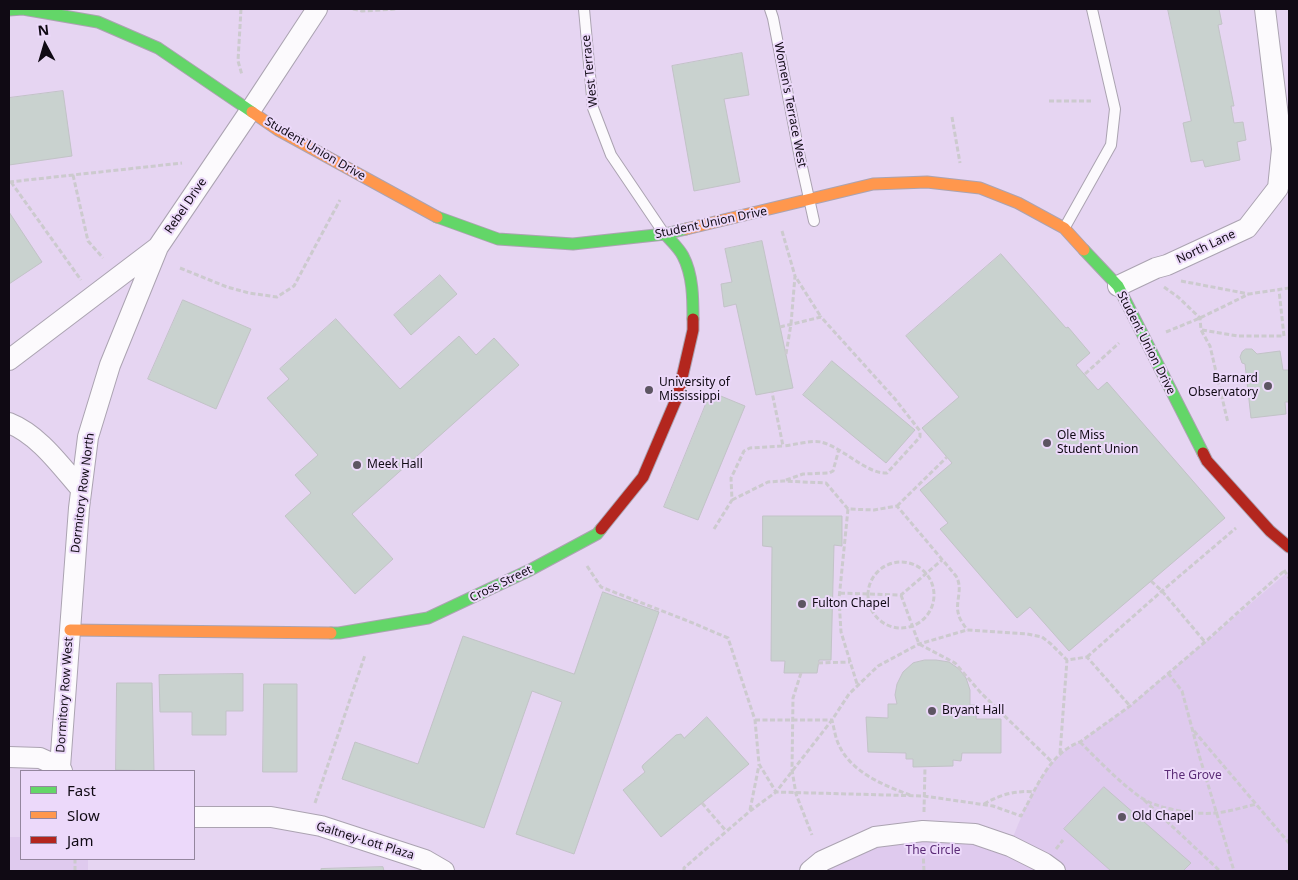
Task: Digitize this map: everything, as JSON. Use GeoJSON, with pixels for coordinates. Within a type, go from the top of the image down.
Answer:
{"type":"FeatureCollection","features":[{"type":"Feature","properties":{"kind":"street","name":"Student Union Drive"},"geometry":{"type":"LineString","coordinates":[[9,10],[23,9],[98,22],[158,48],[278,130],[431,215],[498,239],[572,244],[665,234],[809,201],[873,184],[926,182],[980,188],[1018,203],[1064,228],[1118,286],[1207,461],[1270,531],[1289,547]]}},
{"type":"Feature","properties":{"kind":"street","name":"Rebel Drive"},"geometry":{"type":"LineString","coordinates":[[9,360],[158,247],[317,9]]}},
{"type":"Feature","properties":{"kind":"street","name":"North Lane"},"geometry":{"type":"LineString","coordinates":[[1118,286],[1148,271],[1167,266],[1247,228],[1278,188],[1282,149],[1265,9]]}},
{"type":"Feature","properties":{"kind":"street","name":"Cross Street"},"geometry":{"type":"LineString","coordinates":[[70,630],[339,633],[428,618],[530,570],[597,534],[643,477],[678,395],[693,330],[693,295],[686,263],[682,254],[665,234]]}},
{"type":"Feature","properties":{"kind":"street","name":"Dormitory Row North"},"geometry":{"type":"LineString","coordinates":[[70,630],[81,489],[88,437],[110,364],[158,247]]}},
{"type":"Feature","properties":{"kind":"street"},"geometry":{"type":"LineString","coordinates":[[9,423],[41,444],[81,489]]}},
{"type":"Feature","properties":{"kind":"street","name":"Dormitory Row West"},"geometry":{"type":"LineString","coordinates":[[9,757],[40,758],[61,769],[70,630]]}},
{"type":"Feature","properties":{"kind":"street","name":"Galtney-Lott Plaza"},"geometry":{"type":"LineString","coordinates":[[195,817],[271,817],[321,826],[425,860],[444,871]]}},
{"type":"Feature","properties":{"kind":"street"},"geometry":{"type":"LineString","coordinates":[[810,871],[822,862],[876,837],[923,831],[975,834],[1010,846],[1044,863],[1055,871]]}},
{"type":"Feature","properties":{"kind":"lane","name":"West Terrace"},"geometry":{"type":"LineString","coordinates":[[584,9],[593,108],[611,155],[665,234]]}},
{"type":"Feature","properties":{"kind":"lane","name":"Women's Terrace West"},"geometry":{"type":"LineString","coordinates":[[770,9],[814,221]]}},
{"type":"Feature","properties":{"kind":"lane"},"geometry":{"type":"LineString","coordinates":[[1064,228],[1111,145],[1115,109],[1092,9]]}},
{"type":"Feature","properties":{"kind":"path"},"geometry":{"type":"LineString","coordinates":[[241,9],[238,61],[242,75]]}},
{"type":"Feature","properties":{"kind":"path"},"geometry":{"type":"LineString","coordinates":[[352,9],[362,11],[397,9]]}},
{"type":"Feature","properties":{"kind":"path"},"geometry":{"type":"LineString","coordinates":[[1049,101],[1091,101]]}},
{"type":"Feature","properties":{"kind":"path"},"geometry":{"type":"LineString","coordinates":[[952,117],[961,168]]}},
{"type":"Feature","properties":{"kind":"path"},"geometry":{"type":"LineString","coordinates":[[82,281],[10,182],[182,163]]}},
{"type":"Feature","properties":{"kind":"path"},"geometry":{"type":"LineString","coordinates":[[73,174],[88,241],[103,258]]}},
{"type":"Feature","properties":{"kind":"path"},"geometry":{"type":"LineString","coordinates":[[180,268],[226,287],[277,297],[294,286],[340,200]]}},
{"type":"Feature","properties":{"kind":"path"},"geometry":{"type":"LineString","coordinates":[[732,500],[731,478],[744,451],[750,448],[820,442],[840,449],[878,473],[887,473],[920,438],[920,431],[895,399],[821,317],[796,276],[782,230]]}},
{"type":"Feature","properties":{"kind":"path"},"geometry":{"type":"LineString","coordinates":[[786,354],[796,276]]}},
{"type":"Feature","properties":{"kind":"path"},"geometry":{"type":"LineString","coordinates":[[1179,280],[1249,294]]}},
{"type":"Feature","properties":{"kind":"path"},"geometry":{"type":"LineString","coordinates":[[1156,284],[1178,297],[1200,318],[1201,330],[1210,346],[1228,423]]}},
{"type":"Feature","properties":{"kind":"path"},"geometry":{"type":"LineString","coordinates":[[1161,334],[1200,318],[1249,294],[1289,288]]}},
{"type":"Feature","properties":{"kind":"path"},"geometry":{"type":"LineString","coordinates":[[1201,330],[1238,336],[1284,336],[1279,290]]}},
{"type":"Feature","properties":{"kind":"path"},"geometry":{"type":"LineString","coordinates":[[780,326],[821,317]]}},
{"type":"Feature","properties":{"kind":"path"},"geometry":{"type":"LineString","coordinates":[[1085,374],[1119,343]]}},
{"type":"Feature","properties":{"kind":"path"},"geometry":{"type":"LineString","coordinates":[[772,392],[783,446]]}},
{"type":"Feature","properties":{"kind":"path"},"geometry":{"type":"LineString","coordinates":[[783,481],[803,474],[829,473],[833,471],[840,449]]}},
{"type":"Feature","properties":{"kind":"path"},"geometry":{"type":"LineString","coordinates":[[848,509],[874,510],[897,506],[947,458]]}},
{"type":"Feature","properties":{"kind":"path"},"geometry":{"type":"LineString","coordinates":[[714,530],[732,500],[768,482],[826,483],[848,509],[840,593],[841,632],[858,687]]}},
{"type":"Feature","properties":{"kind":"path"},"geometry":{"type":"LineString","coordinates":[[897,506],[960,583],[958,616],[967,630]]}},
{"type":"Feature","properties":{"kind":"path"},"geometry":{"type":"LineString","coordinates":[[1067,660],[1088,657],[1239,526]]}},
{"type":"Feature","properties":{"kind":"path"},"geometry":{"type":"LineString","coordinates":[[582,558],[601,588],[728,638],[755,720],[760,764],[750,810]]}},
{"type":"Feature","properties":{"kind":"path"},"geometry":{"type":"LineString","coordinates":[[840,593],[901,595],[942,560]]}},
{"type":"Feature","properties":{"kind":"path"},"geometry":{"type":"LineString","coordinates":[[897,562],[913,564],[926,572],[932,582],[934,592],[929,612],[922,620],[913,626],[895,628],[878,619],[872,612],[867,594],[876,572],[897,562]]}},
{"type":"Feature","properties":{"kind":"path"},"geometry":{"type":"LineString","coordinates":[[776,792],[924,796],[983,804],[1008,810],[1021,816],[1052,762],[1060,753],[1080,742],[1130,706],[1284,571]]}},
{"type":"Feature","properties":{"kind":"path"},"geometry":{"type":"LineString","coordinates":[[1151,581],[1162,591],[1205,642]]}},
{"type":"Feature","properties":{"kind":"path"},"geometry":{"type":"LineString","coordinates":[[901,595],[919,644],[955,663],[981,693],[1052,762]]}},
{"type":"Feature","properties":{"kind":"path"},"geometry":{"type":"LineString","coordinates":[[684,871],[684,868],[750,810],[776,792],[832,720],[849,694],[878,666],[919,644],[967,630],[1027,634],[1042,638],[1051,644],[1067,660],[1060,753]]}},
{"type":"Feature","properties":{"kind":"path"},"geometry":{"type":"LineString","coordinates":[[316,803],[365,655]]}},
{"type":"Feature","properties":{"kind":"path"},"geometry":{"type":"LineString","coordinates":[[1088,657],[1130,706]]}},
{"type":"Feature","properties":{"kind":"path"},"geometry":{"type":"LineString","coordinates":[[818,663],[850,662]]}},
{"type":"Feature","properties":{"kind":"path"},"geometry":{"type":"LineString","coordinates":[[800,673],[792,698],[792,770],[796,794],[812,836]]}},
{"type":"Feature","properties":{"kind":"path"},"geometry":{"type":"LineString","coordinates":[[1168,674],[1182,691],[1234,871]]}},
{"type":"Feature","properties":{"kind":"path"},"geometry":{"type":"LineString","coordinates":[[755,720],[832,720]]}},
{"type":"Feature","properties":{"kind":"path"},"geometry":{"type":"LineString","coordinates":[[832,720],[839,745],[856,768],[881,784],[913,797]]}},
{"type":"Feature","properties":{"kind":"path"},"geometry":{"type":"LineString","coordinates":[[1192,729],[1289,843]]}},
{"type":"Feature","properties":{"kind":"path"},"geometry":{"type":"LineString","coordinates":[[1080,742],[1112,774],[1142,798],[1217,870]]}},
{"type":"Feature","properties":{"kind":"path"},"geometry":{"type":"LineString","coordinates":[[760,764],[776,792]]}},
{"type":"Feature","properties":{"kind":"path"},"geometry":{"type":"LineString","coordinates":[[924,812],[925,767]]}},
{"type":"Feature","properties":{"kind":"path"},"geometry":{"type":"LineString","coordinates":[[983,804],[1006,794],[1034,792]]}},
{"type":"Feature","properties":{"kind":"path"},"geometry":{"type":"LineString","coordinates":[[1142,798],[1166,808],[1192,813],[1217,813],[1257,804]]}},
{"type":"Feature","properties":{"kind":"path"},"geometry":{"type":"LineString","coordinates":[[702,803],[726,831]]}},
{"type":"Feature","properties":{"kind":"path"},"geometry":{"type":"LineString","coordinates":[[924,846],[924,871]]}},
{"type":"Feature","properties":{"kind":"shaded area","name":"University of Mississippi"},"geometry":{"type":"Polygon","coordinates":[[[9,9],[1289,9],[1289,871],[9,871],[9,9]]]}},
{"type":"Feature","properties":{"kind":"green space","name":"The Grove"},"geometry":{"type":"Polygon","coordinates":[[[1289,571],[1289,871],[810,871],[875,837],[1010,846],[1036,786],[1056,759],[1067,749],[1080,742],[1130,706],[1289,571]]]}},
{"type":"Feature","properties":{"kind":"green space"},"geometry":{"type":"Polygon","coordinates":[[[9,837],[20,837],[20,860],[88,860],[88,871],[9,871],[9,837]]]}},
{"type":"Feature","properties":{"kind":"building"},"geometry":{"type":"Polygon","coordinates":[[[1168,9],[1219,9],[1222,24],[1218,25],[1234,106],[1231,106],[1234,123],[1243,122],[1246,140],[1237,142],[1240,160],[1205,167],[1203,160],[1191,162],[1183,123],[1191,121],[1168,9]]]}},
{"type":"Feature","properties":{"kind":"building"},"geometry":{"type":"Polygon","coordinates":[[[742,53],[749,95],[724,99],[740,182],[694,191],[672,66],[742,53]]]}},
{"type":"Feature","properties":{"kind":"building"},"geometry":{"type":"Polygon","coordinates":[[[63,91],[72,156],[9,165],[9,98],[63,91]]]}},
{"type":"Feature","properties":{"kind":"building"},"geometry":{"type":"Polygon","coordinates":[[[9,212],[42,262],[9,284],[9,212]]]}},
{"type":"Feature","properties":{"kind":"building"},"geometry":{"type":"Polygon","coordinates":[[[762,241],[793,388],[756,395],[736,304],[724,307],[721,284],[732,282],[725,249],[762,241]]]}},
{"type":"Feature","properties":{"kind":"building","name":"Ole Miss Student Union"},"geometry":{"type":"Polygon","coordinates":[[[1001,254],[1090,353],[1076,365],[1098,390],[1107,382],[1225,518],[1069,651],[1030,607],[1017,618],[940,529],[948,523],[920,490],[952,463],[922,428],[959,397],[906,336],[1001,254]]]}},
{"type":"Feature","properties":{"kind":"building"},"geometry":{"type":"Polygon","coordinates":[[[440,275],[457,294],[411,335],[394,315],[440,275]]]}},
{"type":"Feature","properties":{"kind":"building"},"geometry":{"type":"Polygon","coordinates":[[[183,300],[251,329],[216,409],[148,379],[183,300]]]}},
{"type":"Feature","properties":{"kind":"building","name":"Meek Hall"},"geometry":{"type":"Polygon","coordinates":[[[336,319],[400,389],[459,336],[476,355],[494,338],[519,365],[352,514],[393,559],[355,594],[285,516],[311,493],[295,475],[318,455],[267,398],[289,379],[280,369],[336,319]]]}},
{"type":"Feature","properties":{"kind":"building","name":"Barnard Observatory"},"geometry":{"type":"Polygon","coordinates":[[[1246,349],[1252,349],[1257,354],[1280,351],[1283,370],[1289,370],[1289,402],[1285,402],[1286,414],[1251,418],[1245,364],[1242,363],[1240,357],[1246,349]]]}},
{"type":"Feature","properties":{"kind":"building"},"geometry":{"type":"Polygon","coordinates":[[[832,361],[915,430],[886,463],[803,395],[832,361]]]}},
{"type":"Feature","properties":{"kind":"building"},"geometry":{"type":"Polygon","coordinates":[[[711,392],[745,406],[698,520],[664,507],[711,392]]]}},
{"type":"Feature","properties":{"kind":"building","name":"Fulton Chapel"},"geometry":{"type":"Polygon","coordinates":[[[763,516],[842,516],[842,546],[834,545],[831,660],[819,660],[817,673],[784,673],[785,661],[771,661],[772,547],[763,546],[763,516]]]}},
{"type":"Feature","properties":{"kind":"building"},"geometry":{"type":"Polygon","coordinates":[[[603,592],[659,612],[574,854],[516,834],[562,702],[532,691],[484,828],[342,779],[355,742],[418,764],[463,636],[574,674],[603,592]]]}},
{"type":"Feature","properties":{"kind":"building","name":"Bryant Hall"},"geometry":{"type":"Polygon","coordinates":[[[925,660],[949,662],[959,669],[966,678],[970,690],[970,705],[977,705],[976,719],[1001,719],[1001,753],[962,753],[961,761],[953,760],[953,766],[913,767],[913,759],[906,759],[906,753],[868,752],[866,717],[888,718],[888,704],[897,704],[895,695],[897,684],[903,672],[913,663],[925,660]]]}},
{"type":"Feature","properties":{"kind":"building"},"geometry":{"type":"Polygon","coordinates":[[[243,674],[243,711],[226,711],[226,735],[192,735],[192,712],[160,712],[159,675],[243,674]]]}},
{"type":"Feature","properties":{"kind":"building"},"geometry":{"type":"Polygon","coordinates":[[[117,683],[152,683],[154,770],[116,770],[117,683]]]}},
{"type":"Feature","properties":{"kind":"building"},"geometry":{"type":"Polygon","coordinates":[[[264,684],[297,684],[297,772],[263,772],[264,684]]]}},
{"type":"Feature","properties":{"kind":"building"},"geometry":{"type":"Polygon","coordinates":[[[707,717],[749,764],[661,837],[623,790],[645,772],[642,767],[643,765],[676,735],[681,734],[684,738],[707,717]]]}},
{"type":"Feature","properties":{"kind":"building"},"geometry":{"type":"Polygon","coordinates":[[[1104,787],[1191,863],[1183,871],[1111,871],[1064,829],[1104,787]]]}},
{"type":"Feature","properties":{"kind":"building"},"geometry":{"type":"Polygon","coordinates":[[[383,867],[384,871],[321,871],[321,869],[383,867]]]}},
{"type":"Feature","properties":{"kind":"traffic: fast"},"geometry":{"type":"LineString","coordinates":[[9,10],[23,9],[98,22],[158,48],[252,112]]}},
{"type":"Feature","properties":{"kind":"traffic: fast"},"geometry":{"type":"LineString","coordinates":[[437,217],[498,239],[573,244],[665,234],[686,229]]}},
{"type":"Feature","properties":{"kind":"traffic: fast"},"geometry":{"type":"LineString","coordinates":[[665,234],[683,256],[689,271],[692,287],[693,319]]}},
{"type":"Feature","properties":{"kind":"traffic: fast"},"geometry":{"type":"LineString","coordinates":[[1084,250],[1118,286],[1203,453]]}},
{"type":"Feature","properties":{"kind":"traffic: fast"},"geometry":{"type":"LineString","coordinates":[[331,633],[428,618],[530,570],[597,534],[601,529]]}},
{"type":"Feature","properties":{"kind":"traffic: slow"},"geometry":{"type":"LineString","coordinates":[[252,112],[278,130],[437,217]]}},
{"type":"Feature","properties":{"kind":"traffic: slow"},"geometry":{"type":"LineString","coordinates":[[686,229],[873,184],[927,182],[980,188],[1018,203],[1064,228],[1084,250]]}},
{"type":"Feature","properties":{"kind":"traffic: slow"},"geometry":{"type":"LineString","coordinates":[[70,630],[331,633]]}},
{"type":"Feature","properties":{"kind":"traffic: jam"},"geometry":{"type":"LineString","coordinates":[[601,529],[643,477],[678,395],[693,330],[693,319]]}},
{"type":"Feature","properties":{"kind":"traffic: jam"},"geometry":{"type":"LineString","coordinates":[[1203,453],[1207,461],[1270,531],[1289,547]]}},
{"type":"Feature","properties":{"kind":"place","name":"Barnard Observatory"},"geometry":{"type":"Point","coordinates":[1268,386]}},
{"type":"Feature","properties":{"kind":"place","name":"University of Mississippi"},"geometry":{"type":"Point","coordinates":[649,390]}},
{"type":"Feature","properties":{"kind":"place","name":"Ole Miss Student Union"},"geometry":{"type":"Point","coordinates":[1047,443]}},
{"type":"Feature","properties":{"kind":"place","name":"Meek Hall"},"geometry":{"type":"Point","coordinates":[357,465]}},
{"type":"Feature","properties":{"kind":"place","name":"Fulton Chapel"},"geometry":{"type":"Point","coordinates":[802,604]}},
{"type":"Feature","properties":{"kind":"place","name":"Bryant Hall"},"geometry":{"type":"Point","coordinates":[932,711]}},
{"type":"Feature","properties":{"kind":"place","name":"Old Chapel"},"geometry":{"type":"Point","coordinates":[1122,817]}},
{"type":"Feature","properties":{"kind":"park label","name":"The Circle"},"geometry":{"type":"Point","coordinates":[933,851]}}]}
